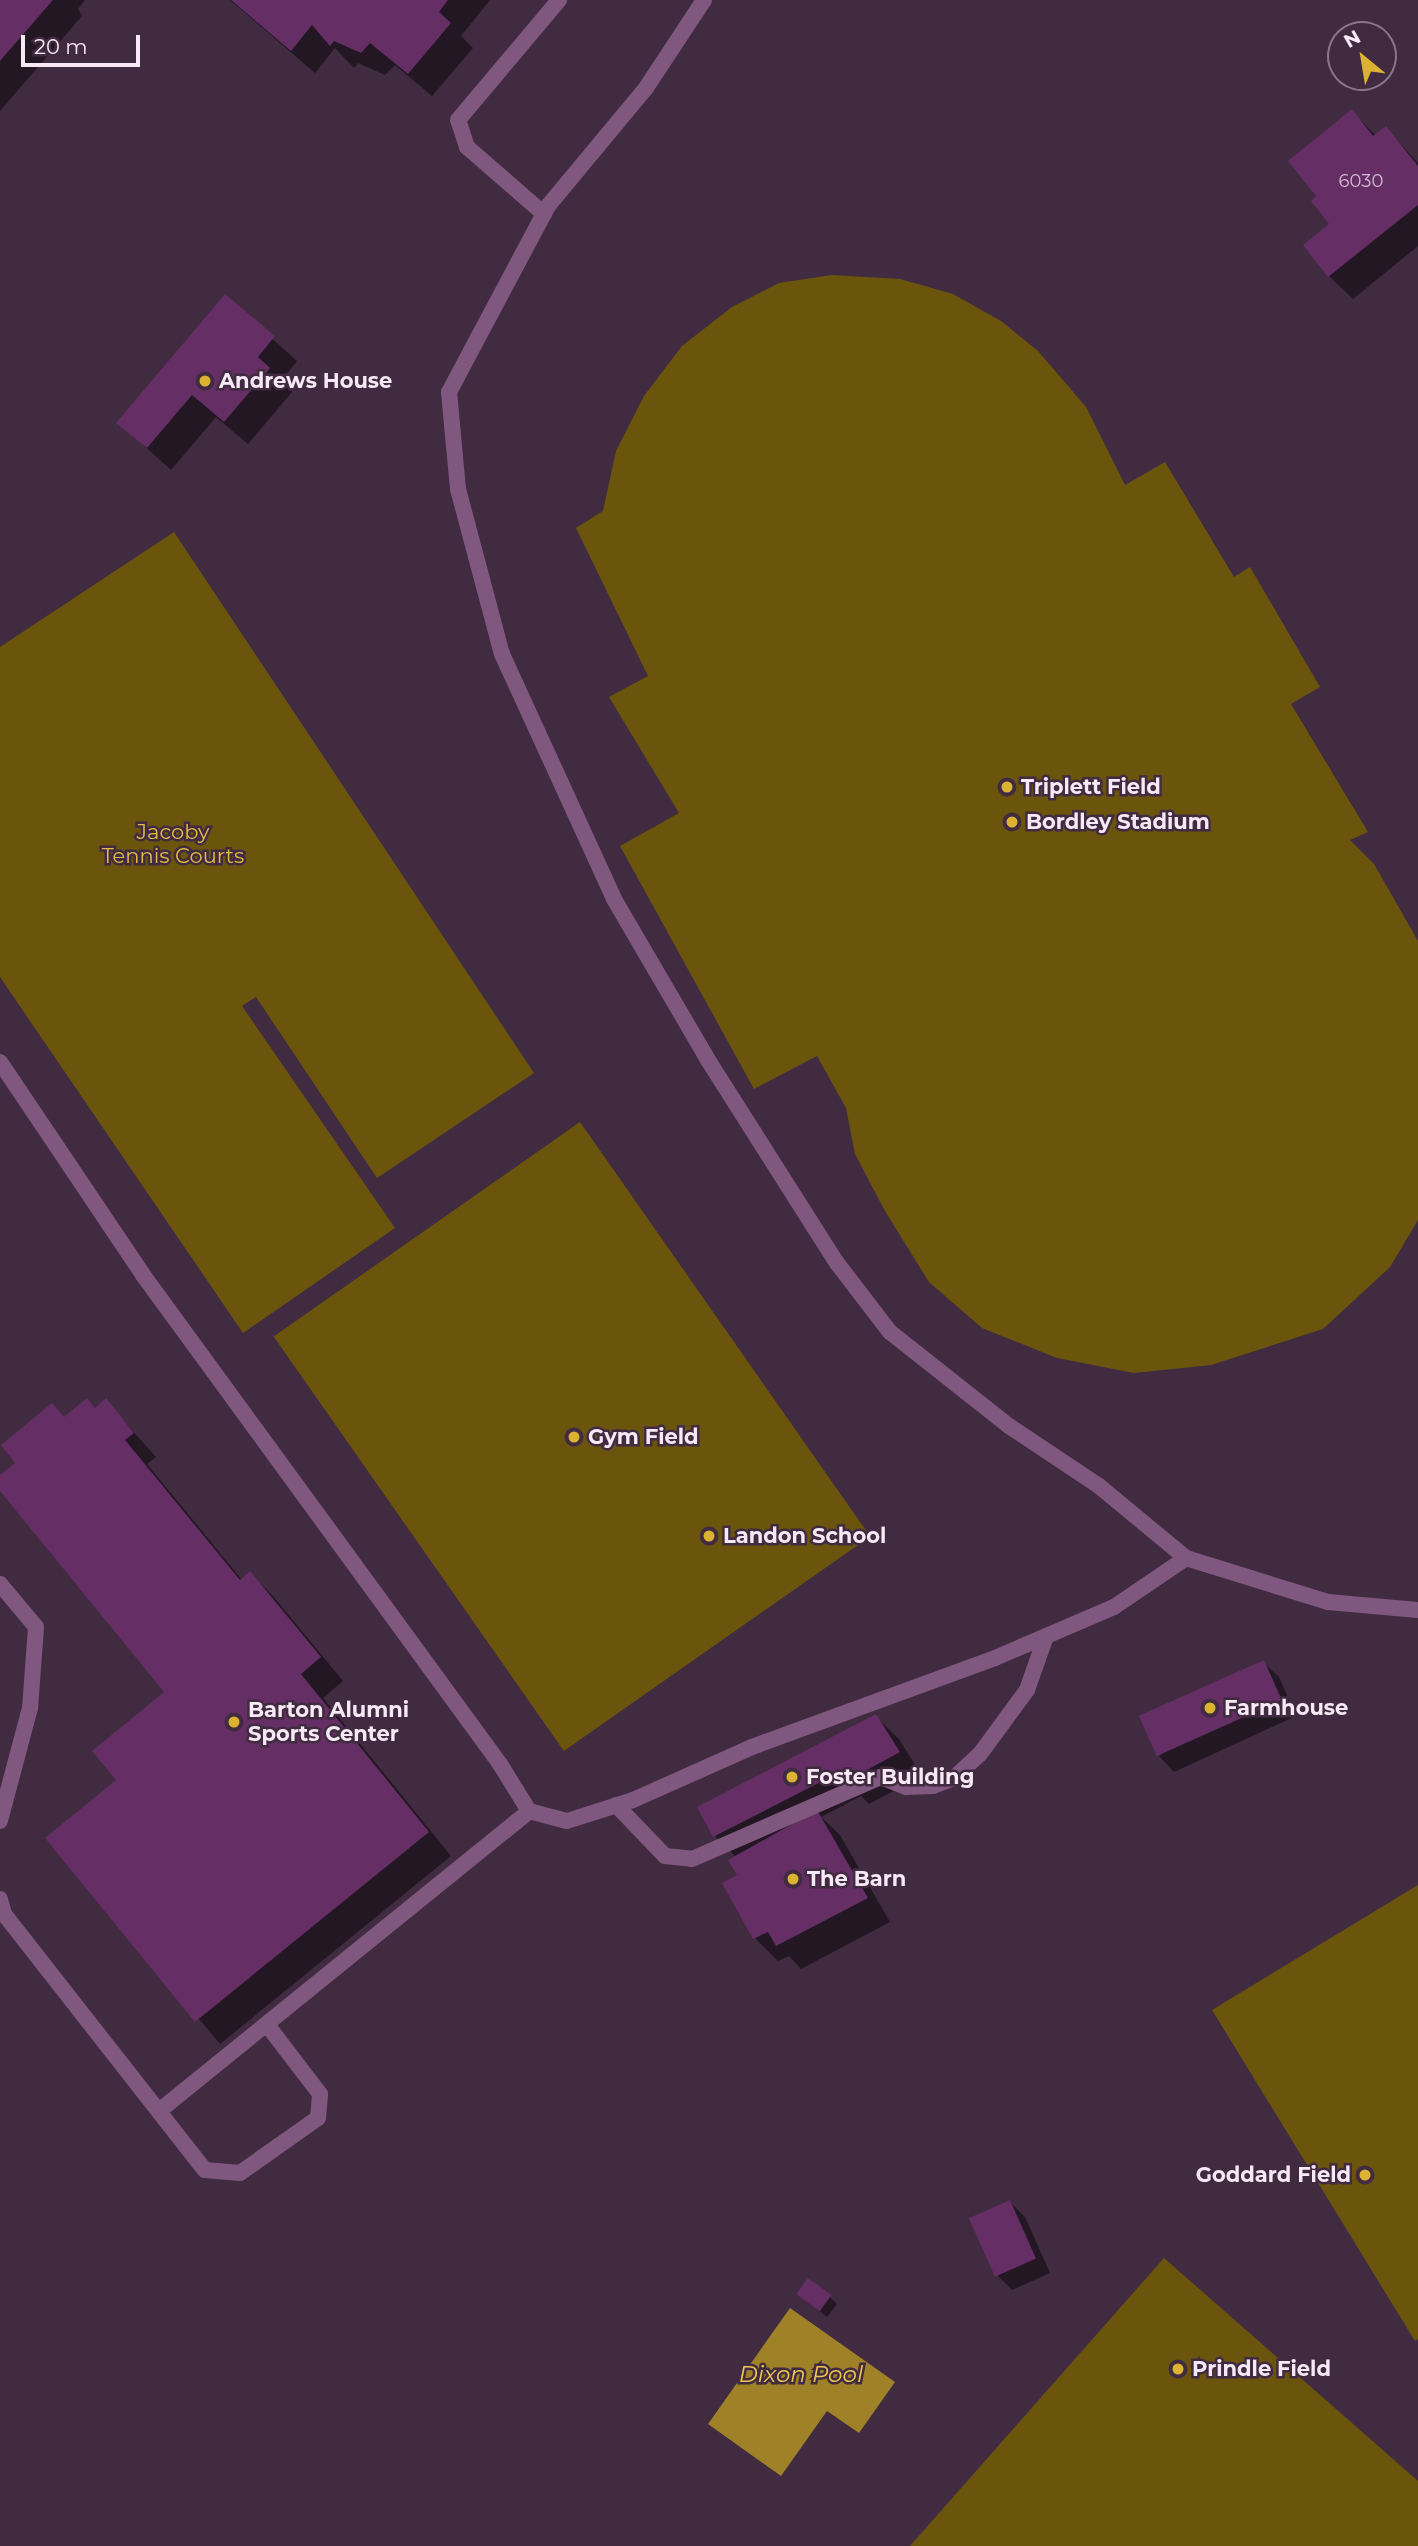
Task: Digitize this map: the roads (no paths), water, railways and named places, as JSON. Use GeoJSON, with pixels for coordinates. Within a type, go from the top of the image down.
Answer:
{"type":"FeatureCollection","features":[{"type":"Feature","properties":{"kind":"lane"},"geometry":{"type":"LineString","coordinates":[[544,214],[467,147],[458,120],[559,0]]}},
{"type":"Feature","properties":{"kind":"lane"},"geometry":{"type":"LineString","coordinates":[[704,0],[646,88],[544,214],[449,392],[458,489],[502,654],[614,899],[708,1060],[830,1251],[890,1332],[1009,1426],[1099,1486],[1186,1558],[1328,1602],[1418,1610]]}},
{"type":"Feature","properties":{"kind":"lane"},"geometry":{"type":"LineString","coordinates":[[0,1062],[144,1275],[500,1764],[529,1811],[567,1821],[616,1805],[752,1748],[1046,1636],[1114,1607],[1186,1558]]}},
{"type":"Feature","properties":{"kind":"lane"},"geometry":{"type":"LineString","coordinates":[[0,1584],[36,1627],[30,1708],[0,1821]]}},
{"type":"Feature","properties":{"kind":"lane"},"geometry":{"type":"LineString","coordinates":[[616,1805],[665,1856],[692,1859],[881,1777],[906,1787],[933,1786],[954,1778],[980,1754],[1027,1690],[1046,1636]]}},
{"type":"Feature","properties":{"kind":"lane"},"geometry":{"type":"LineString","coordinates":[[159,2111],[268,2026],[529,1811]]}},
{"type":"Feature","properties":{"kind":"lane"},"geometry":{"type":"LineString","coordinates":[[1,1908],[205,2170],[240,2173],[318,2118],[320,2094],[268,2026]]}},
{"type":"Feature","properties":{"kind":"water","name":"Dixon Pool"},"geometry":{"type":"Polygon","coordinates":[[[790,2308],[895,2382],[859,2433],[827,2411],[781,2476],[708,2424],[790,2308]]]}},
{"type":"Feature","properties":{"kind":"place","name":"Andrews House"},"geometry":{"type":"Point","coordinates":[205,381]}},
{"type":"Feature","properties":{"kind":"place","name":"Triplett Field"},"geometry":{"type":"Point","coordinates":[1007,787]}},
{"type":"Feature","properties":{"kind":"place","name":"Bordley Stadium"},"geometry":{"type":"Point","coordinates":[1012,822]}},
{"type":"Feature","properties":{"kind":"place","name":"Gym Field"},"geometry":{"type":"Point","coordinates":[574,1437]}},
{"type":"Feature","properties":{"kind":"place","name":"Landon School"},"geometry":{"type":"Point","coordinates":[709,1536]}},
{"type":"Feature","properties":{"kind":"place","name":"Farmhouse"},"geometry":{"type":"Point","coordinates":[1210,1708]}},
{"type":"Feature","properties":{"kind":"place","name":"Barton Alumni Sports Center"},"geometry":{"type":"Point","coordinates":[234,1722]}},
{"type":"Feature","properties":{"kind":"place","name":"Foster Building"},"geometry":{"type":"Point","coordinates":[792,1777]}},
{"type":"Feature","properties":{"kind":"place","name":"The Barn"},"geometry":{"type":"Point","coordinates":[793,1879]}},
{"type":"Feature","properties":{"kind":"place","name":"Goddard Field"},"geometry":{"type":"Point","coordinates":[1365,2175]}},
{"type":"Feature","properties":{"kind":"place","name":"Prindle Field"},"geometry":{"type":"Point","coordinates":[1178,2369]}},
{"type":"Feature","properties":{"kind":"park label","name":"Jacoby Tennis Courts"},"geometry":{"type":"Point","coordinates":[173,844]}}]}
